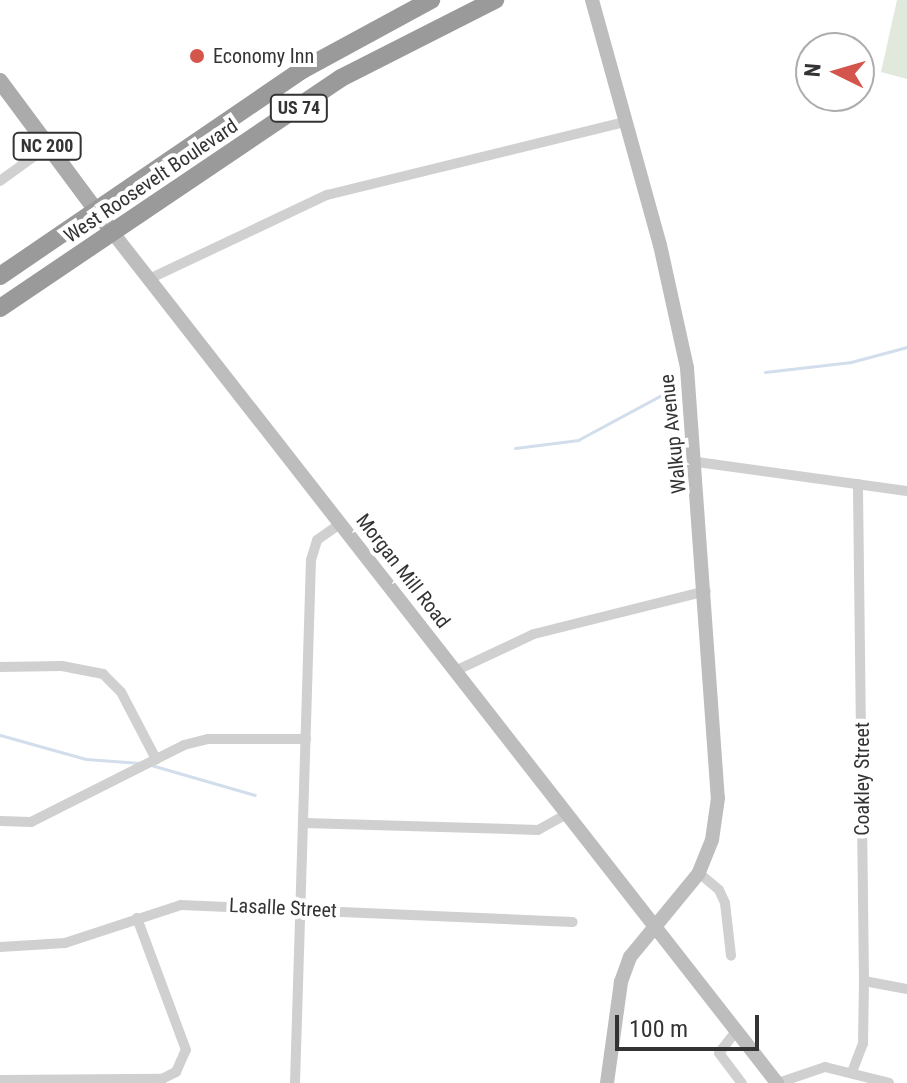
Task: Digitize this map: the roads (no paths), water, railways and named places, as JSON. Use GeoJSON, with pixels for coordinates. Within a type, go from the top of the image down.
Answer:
{"type":"FeatureCollection","features":[{"type":"Feature","properties":{"kind":"highway","name":"West Roosevelt Boulevard"},"geometry":{"type":"LineString","coordinates":[[0,276],[302,70],[431,0]]}},
{"type":"Feature","properties":{"kind":"highway","name":"West Roosevelt Boulevard"},"geometry":{"type":"LineString","coordinates":[[0,308],[341,78],[398,45],[495,0]]}},
{"type":"Feature","properties":{"kind":"main road","name":"Morgan Mill Road"},"geometry":{"type":"LineString","coordinates":[[0,81],[113,233]]}},
{"type":"Feature","properties":{"kind":"street","name":"Walkup Avenue"},"geometry":{"type":"LineString","coordinates":[[592,0],[686,362],[697,462],[718,814],[699,873],[657,930],[636,948],[621,982],[607,1083]]}},
{"type":"Feature","properties":{"kind":"street"},"geometry":{"type":"LineString","coordinates":[[149,279],[327,195],[625,122]]}},
{"type":"Feature","properties":{"kind":"street"},"geometry":{"type":"LineString","coordinates":[[0,181],[47,147]]}},
{"type":"Feature","properties":{"kind":"street","name":"Morgan Mill Road"},"geometry":{"type":"LineString","coordinates":[[113,233],[778,1083]]}},
{"type":"Feature","properties":{"kind":"street"},"geometry":{"type":"LineString","coordinates":[[697,462],[907,491]]}},
{"type":"Feature","properties":{"kind":"street","name":"Coakley Street"},"geometry":{"type":"LineString","coordinates":[[852,1072],[863,1044],[864,981],[858,484]]}},
{"type":"Feature","properties":{"kind":"street"},"geometry":{"type":"LineString","coordinates":[[295,1083],[312,549],[340,524]]}},
{"type":"Feature","properties":{"kind":"street"},"geometry":{"type":"LineString","coordinates":[[455,671],[534,634],[706,591]]}},
{"type":"Feature","properties":{"kind":"street"},"geometry":{"type":"LineString","coordinates":[[0,667],[91,668],[107,675],[156,759]]}},
{"type":"Feature","properties":{"kind":"street"},"geometry":{"type":"LineString","coordinates":[[0,821],[31,822],[54,813],[156,759],[208,739],[306,739]]}},
{"type":"Feature","properties":{"kind":"street"},"geometry":{"type":"LineString","coordinates":[[304,823],[538,830],[567,814]]}},
{"type":"Feature","properties":{"kind":"street"},"geometry":{"type":"LineString","coordinates":[[699,873],[719,890],[725,903],[731,956]]}},
{"type":"Feature","properties":{"kind":"street","name":"Lasalle Street"},"geometry":{"type":"LineString","coordinates":[[0,947],[65,943],[181,905],[573,922]]}},
{"type":"Feature","properties":{"kind":"street"},"geometry":{"type":"LineString","coordinates":[[0,1080],[162,1079],[182,1065],[186,1050],[137,918]]}},
{"type":"Feature","properties":{"kind":"street"},"geometry":{"type":"LineString","coordinates":[[864,981],[907,989]]}},
{"type":"Feature","properties":{"kind":"street"},"geometry":{"type":"LineString","coordinates":[[737,1030],[719,1053],[742,1083]]}},
{"type":"Feature","properties":{"kind":"street"},"geometry":{"type":"LineString","coordinates":[[778,1083],[825,1067],[889,1083]]}},
{"type":"Feature","properties":{"kind":"waterway"},"geometry":{"type":"LineString","coordinates":[[765,372],[851,362],[907,347]]}},
{"type":"Feature","properties":{"kind":"waterway"},"geometry":{"type":"LineString","coordinates":[[515,448],[578,440],[667,392]]}},
{"type":"Feature","properties":{"kind":"waterway"},"geometry":{"type":"LineString","coordinates":[[0,735],[86,759],[140,763]]}},
{"type":"Feature","properties":{"kind":"waterway"},"geometry":{"type":"LineString","coordinates":[[151,765],[255,795]]}},
{"type":"Feature","properties":{"kind":"place","name":"Economy Inn"},"geometry":{"type":"Point","coordinates":[197,56]}}]}
